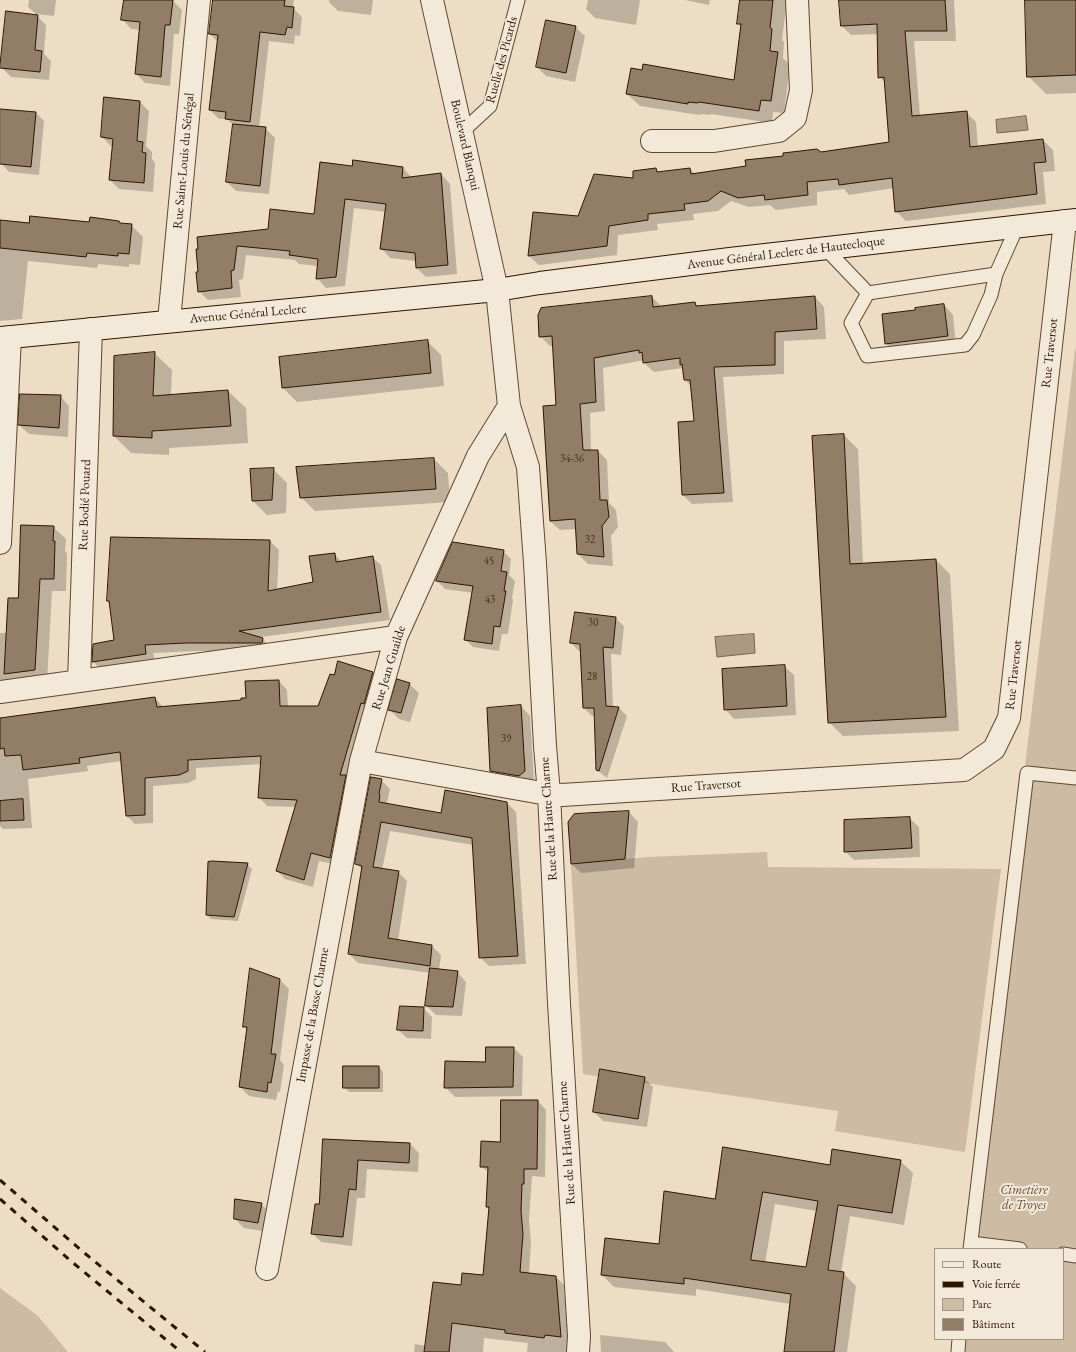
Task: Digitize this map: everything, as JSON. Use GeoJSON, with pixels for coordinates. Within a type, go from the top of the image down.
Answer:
{"type":"FeatureCollection","features":[{"type":"Feature","properties":{"kind":"street","name":"Rue Saint-Louis du Sénégal"},"geometry":{"type":"LineString","coordinates":[[169,321],[199,0]]}},
{"type":"Feature","properties":{"kind":"street","name":"Boulevard Blanqui"},"geometry":{"type":"LineString","coordinates":[[432,0],[497,290]]}},
{"type":"Feature","properties":{"kind":"street"},"geometry":{"type":"LineString","coordinates":[[652,141],[714,141],[779,131],[795,118],[801,90],[797,0]]}},
{"type":"Feature","properties":{"kind":"street","name":"Avenue Général Leclerc de Hautecloque"},"geometry":{"type":"LineString","coordinates":[[497,290],[540,283],[730,259],[1070,221]]}},
{"type":"Feature","properties":{"kind":"street","name":"Rue Traversot"},"geometry":{"type":"LineString","coordinates":[[549,794],[562,795],[964,770],[994,749],[1009,718],[1070,221]]}},
{"type":"Feature","properties":{"kind":"street","name":"Avenue Général Leclerc"},"geometry":{"type":"LineString","coordinates":[[5,337],[497,290]]}},
{"type":"Feature","properties":{"kind":"street","name":"Rue de la Haute Charme"},"geometry":{"type":"LineString","coordinates":[[497,290],[509,406],[528,467],[549,794],[559,1003],[579,1336],[578,1352]]}},
{"type":"Feature","properties":{"kind":"street","name":"Rue Bodié Pouard"},"geometry":{"type":"LineString","coordinates":[[80,681],[91,329]]}},
{"type":"Feature","properties":{"kind":"street"},"geometry":{"type":"LineString","coordinates":[[0,543],[5,337]]}},
{"type":"Feature","properties":{"kind":"street","name":"Rue Jean Guailde"},"geometry":{"type":"LineString","coordinates":[[361,761],[396,637],[478,456],[509,406]]}},
{"type":"Feature","properties":{"kind":"street"},"geometry":{"type":"LineString","coordinates":[[0,692],[396,637]]}},
{"type":"Feature","properties":{"kind":"street"},"geometry":{"type":"LineString","coordinates":[[361,761],[549,794]]}},
{"type":"Feature","properties":{"kind":"street","name":"Impasse de la Basse Charme"},"geometry":{"type":"LineString","coordinates":[[267,1269],[361,761]]}},
{"type":"Feature","properties":{"kind":"lane","name":"Ruelle des Picards"},"geometry":{"type":"LineString","coordinates":[[462,132],[490,106],[518,0]]}},
{"type":"Feature","properties":{"kind":"lane"},"geometry":{"type":"LineString","coordinates":[[868,293],[851,323],[867,356],[965,345],[973,335],[991,295],[996,274],[1018,227]]}},
{"type":"Feature","properties":{"kind":"lane"},"geometry":{"type":"LineString","coordinates":[[826,248],[868,293]]}},
{"type":"Feature","properties":{"kind":"lane"},"geometry":{"type":"LineString","coordinates":[[868,293],[996,274]]}},
{"type":"Feature","properties":{"kind":"lane"},"geometry":{"type":"LineString","coordinates":[[1003,1248],[970,1246],[1027,773],[1076,778]]}},
{"type":"Feature","properties":{"kind":"lane"},"geometry":{"type":"LineString","coordinates":[[1064,1254],[1076,1256]]}},
{"type":"Feature","properties":{"kind":"green space","name":"Cimetière de Troyes"},"geometry":{"type":"Polygon","coordinates":[[[1076,348],[1076,1352],[954,1352],[956,1340],[1064,1340],[1064,1248],[967,1248],[1076,348]]]}},
{"type":"Feature","properties":{"kind":"green space"},"geometry":{"type":"Polygon","coordinates":[[[767,852],[768,867],[1001,869],[965,1152],[835,1131],[838,1111],[583,1074],[571,864],[648,857],[767,852]]]}},
{"type":"Feature","properties":{"kind":"green space"},"geometry":{"type":"Polygon","coordinates":[[[0,1288],[38,1316],[68,1352],[0,1352],[0,1288]]]}},
{"type":"Feature","properties":{"kind":"shaded area"},"geometry":{"type":"Polygon","coordinates":[[[1026,116],[1028,130],[997,133],[996,120],[1026,116]]]}},
{"type":"Feature","properties":{"kind":"shaded area"},"geometry":{"type":"Polygon","coordinates":[[[754,634],[755,653],[717,657],[715,637],[754,634]]]}},
{"type":"Feature","properties":{"kind":"building"},"geometry":{"type":"Polygon","coordinates":[[[124,0],[173,0],[170,25],[165,25],[161,77],[135,74],[140,22],[121,20],[124,0]]]}},
{"type":"Feature","properties":{"kind":"building"},"geometry":{"type":"Polygon","coordinates":[[[213,0],[285,0],[284,6],[294,7],[292,28],[287,27],[285,35],[260,32],[250,122],[225,119],[226,112],[209,110],[218,35],[209,34],[213,0]]]}},
{"type":"Feature","properties":{"kind":"building"},"geometry":{"type":"Polygon","coordinates":[[[740,0],[773,0],[770,28],[772,29],[770,51],[778,52],[771,101],[761,100],[759,111],[699,102],[688,102],[688,104],[626,94],[631,68],[642,70],[643,64],[734,80],[741,24],[737,24],[740,0]]]}},
{"type":"Feature","properties":{"kind":"building"},"geometry":{"type":"Polygon","coordinates":[[[839,0],[945,0],[947,31],[905,31],[912,116],[967,111],[970,147],[1043,139],[1046,162],[1034,163],[1037,194],[895,212],[892,178],[839,185],[838,179],[807,182],[808,195],[765,200],[764,195],[738,198],[721,191],[708,201],[684,204],[685,210],[648,214],[648,220],[609,226],[607,246],[528,256],[533,212],[578,216],[594,174],[633,178],[633,171],[656,168],[657,172],[690,168],[691,174],[746,166],[745,160],[783,156],[783,153],[817,149],[821,152],[889,142],[884,77],[878,78],[877,24],[841,26],[839,0]]]}},
{"type":"Feature","properties":{"kind":"building"},"geometry":{"type":"Polygon","coordinates":[[[1025,0],[1076,0],[1076,75],[1027,77],[1025,0]]]}},
{"type":"Feature","properties":{"kind":"building"},"geometry":{"type":"Polygon","coordinates":[[[6,11],[38,15],[35,50],[42,51],[40,72],[0,68],[6,11]]]}},
{"type":"Feature","properties":{"kind":"building"},"geometry":{"type":"Polygon","coordinates":[[[546,20],[576,26],[566,73],[536,67],[546,20]]]}},
{"type":"Feature","properties":{"kind":"building"},"geometry":{"type":"Polygon","coordinates":[[[104,97],[140,101],[137,141],[143,142],[142,152],[146,153],[144,183],[109,180],[113,139],[101,137],[104,97]]]}},
{"type":"Feature","properties":{"kind":"building"},"geometry":{"type":"Polygon","coordinates":[[[0,109],[36,112],[31,167],[0,164],[0,109]]]}},
{"type":"Feature","properties":{"kind":"building"},"geometry":{"type":"Polygon","coordinates":[[[233,124],[266,127],[260,186],[226,182],[233,124]]]}},
{"type":"Feature","properties":{"kind":"building"},"geometry":{"type":"Polygon","coordinates":[[[353,160],[403,167],[402,178],[441,173],[448,265],[416,268],[415,253],[380,249],[386,204],[345,199],[336,277],[316,279],[318,259],[289,255],[290,251],[237,246],[234,270],[231,271],[232,288],[198,292],[196,272],[198,272],[196,249],[198,249],[197,237],[268,229],[270,209],[314,214],[320,162],[352,166],[353,160]]]}},
{"type":"Feature","properties":{"kind":"building"},"geometry":{"type":"Polygon","coordinates":[[[30,216],[89,222],[90,217],[132,224],[129,254],[118,253],[118,256],[87,253],[86,257],[0,248],[0,220],[29,223],[30,216]]]}},
{"type":"Feature","properties":{"kind":"building"},"geometry":{"type":"Polygon","coordinates":[[[652,296],[653,307],[695,302],[696,306],[815,296],[817,329],[775,332],[775,365],[714,367],[724,493],[682,495],[678,422],[694,421],[690,380],[684,380],[682,364],[680,365],[680,358],[643,363],[642,352],[639,353],[639,350],[594,358],[596,402],[580,404],[583,450],[598,450],[600,500],[607,500],[609,517],[602,526],[604,557],[577,554],[575,519],[550,521],[543,406],[556,405],[552,336],[539,337],[538,315],[541,308],[652,296]]]}},
{"type":"Feature","properties":{"kind":"building"},"geometry":{"type":"Polygon","coordinates":[[[944,304],[948,336],[885,344],[882,314],[915,310],[915,308],[944,304]]]}},
{"type":"Feature","properties":{"kind":"building"},"geometry":{"type":"Polygon","coordinates":[[[428,340],[431,373],[282,388],[279,357],[428,340]]]}},
{"type":"Feature","properties":{"kind":"building"},"geometry":{"type":"Polygon","coordinates":[[[155,352],[153,396],[228,390],[231,426],[152,431],[152,438],[113,436],[114,356],[155,352]]]}},
{"type":"Feature","properties":{"kind":"building"},"geometry":{"type":"Polygon","coordinates":[[[20,394],[61,395],[59,428],[18,425],[20,394]]]}},
{"type":"Feature","properties":{"kind":"building"},"geometry":{"type":"Polygon","coordinates":[[[844,434],[850,564],[936,559],[946,717],[828,723],[812,436],[844,434]]]}},
{"type":"Feature","properties":{"kind":"building"},"geometry":{"type":"Polygon","coordinates":[[[434,458],[436,489],[300,498],[296,467],[434,458]]]}},
{"type":"Feature","properties":{"kind":"building"},"geometry":{"type":"Polygon","coordinates":[[[274,468],[272,500],[252,501],[250,469],[274,468]]]}},
{"type":"Feature","properties":{"kind":"building"},"geometry":{"type":"Polygon","coordinates":[[[21,525],[54,526],[54,579],[40,579],[35,670],[4,674],[8,598],[18,598],[21,525]]]}},
{"type":"Feature","properties":{"kind":"building"},"geometry":{"type":"Polygon","coordinates":[[[111,537],[270,540],[268,591],[313,582],[309,556],[335,553],[336,562],[373,556],[381,612],[239,631],[263,638],[262,643],[186,643],[145,645],[146,654],[92,662],[93,644],[114,640],[109,601],[107,601],[111,537]]]}},
{"type":"Feature","properties":{"kind":"building"},"geometry":{"type":"Polygon","coordinates":[[[453,542],[504,550],[501,571],[507,572],[504,591],[506,591],[500,627],[494,626],[492,644],[464,640],[473,586],[436,581],[453,542]]]}},
{"type":"Feature","properties":{"kind":"building"},"geometry":{"type":"Polygon","coordinates":[[[575,612],[616,617],[613,648],[603,647],[606,706],[619,707],[599,771],[596,770],[594,708],[583,708],[580,644],[570,643],[575,612]]]}},
{"type":"Feature","properties":{"kind":"building"},"geometry":{"type":"Polygon","coordinates":[[[338,661],[373,672],[364,704],[361,703],[340,775],[346,775],[330,858],[311,853],[304,880],[276,871],[297,800],[258,798],[261,756],[188,760],[188,771],[179,775],[145,778],[145,815],[126,816],[120,752],[79,758],[80,763],[23,770],[21,755],[5,756],[4,748],[0,749],[0,718],[155,697],[157,707],[241,700],[241,698],[246,698],[245,681],[279,680],[280,706],[318,706],[330,674],[334,675],[338,661]]]}},
{"type":"Feature","properties":{"kind":"building"},"geometry":{"type":"Polygon","coordinates":[[[785,665],[787,706],[724,710],[722,669],[785,665]]]}},
{"type":"Feature","properties":{"kind":"building"},"geometry":{"type":"Polygon","coordinates":[[[397,679],[410,683],[401,713],[388,710],[397,679]]]}},
{"type":"Feature","properties":{"kind":"building"},"geometry":{"type":"Polygon","coordinates":[[[521,705],[525,771],[519,776],[490,771],[487,708],[521,705]]]}},
{"type":"Feature","properties":{"kind":"building"},"geometry":{"type":"Polygon","coordinates":[[[371,777],[382,779],[379,802],[441,813],[445,790],[507,802],[518,956],[479,958],[472,838],[381,822],[373,867],[399,871],[388,938],[432,945],[430,966],[348,954],[362,866],[355,864],[371,777]]]}},
{"type":"Feature","properties":{"kind":"building"},"geometry":{"type":"Polygon","coordinates":[[[23,799],[24,820],[0,821],[0,801],[23,799]]]}},
{"type":"Feature","properties":{"kind":"building"},"geometry":{"type":"Polygon","coordinates":[[[629,811],[625,859],[571,864],[568,822],[574,814],[629,811]]]}},
{"type":"Feature","properties":{"kind":"building"},"geometry":{"type":"Polygon","coordinates":[[[910,817],[912,848],[844,852],[844,820],[910,817]]]}},
{"type":"Feature","properties":{"kind":"building"},"geometry":{"type":"Polygon","coordinates":[[[208,862],[248,863],[234,917],[206,915],[208,862]]]}},
{"type":"Feature","properties":{"kind":"building"},"geometry":{"type":"Polygon","coordinates":[[[250,968],[280,979],[271,1054],[276,1054],[271,1083],[268,1082],[267,1092],[239,1087],[247,1027],[243,1027],[250,968]]]}},
{"type":"Feature","properties":{"kind":"building"},"geometry":{"type":"Polygon","coordinates":[[[430,968],[458,971],[453,1007],[425,1006],[430,968]]]}},
{"type":"Feature","properties":{"kind":"building"},"geometry":{"type":"Polygon","coordinates":[[[400,1006],[424,1007],[423,1031],[397,1030],[400,1006]]]}},
{"type":"Feature","properties":{"kind":"building"},"geometry":{"type":"Polygon","coordinates":[[[486,1047],[514,1047],[513,1087],[444,1088],[445,1061],[485,1062],[486,1047]]]}},
{"type":"Feature","properties":{"kind":"building"},"geometry":{"type":"Polygon","coordinates":[[[343,1066],[379,1066],[379,1088],[343,1088],[343,1066]]]}},
{"type":"Feature","properties":{"kind":"building"},"geometry":{"type":"Polygon","coordinates":[[[600,1069],[645,1077],[638,1119],[593,1112],[600,1069]]]}},
{"type":"Feature","properties":{"kind":"building"},"geometry":{"type":"Polygon","coordinates":[[[501,1100],[538,1100],[537,1169],[524,1169],[524,1184],[522,1184],[521,1211],[523,1234],[520,1272],[556,1276],[561,1337],[545,1335],[544,1338],[505,1333],[505,1330],[452,1323],[449,1352],[424,1352],[433,1282],[461,1285],[462,1273],[483,1275],[489,1207],[486,1207],[488,1167],[480,1167],[481,1141],[500,1142],[501,1100]]]}},
{"type":"Feature","properties":{"kind":"building"},"geometry":{"type":"Polygon","coordinates":[[[323,1139],[410,1143],[409,1163],[358,1160],[356,1190],[349,1189],[343,1237],[311,1234],[315,1204],[319,1204],[323,1139]]]}},
{"type":"Feature","properties":{"kind":"building"},"geometry":{"type":"Polygon","coordinates":[[[723,1147],[830,1165],[832,1149],[901,1160],[892,1213],[838,1205],[828,1270],[844,1272],[834,1352],[784,1352],[791,1294],[684,1278],[684,1284],[601,1275],[605,1238],[659,1244],[664,1191],[715,1199],[723,1147]],[[763,1192],[751,1260],[806,1267],[818,1201],[763,1192]]]}},
{"type":"Feature","properties":{"kind":"building"},"geometry":{"type":"Polygon","coordinates":[[[235,1199],[262,1203],[258,1223],[234,1219],[235,1199]]]}},
{"type":"Feature","properties":{"kind":"railway"},"geometry":{"type":"LineString","coordinates":[[0,1180],[82,1251],[205,1352]]}},
{"type":"Feature","properties":{"kind":"railway"},"geometry":{"type":"LineString","coordinates":[[0,1199],[72,1262],[181,1352]]}}]}
